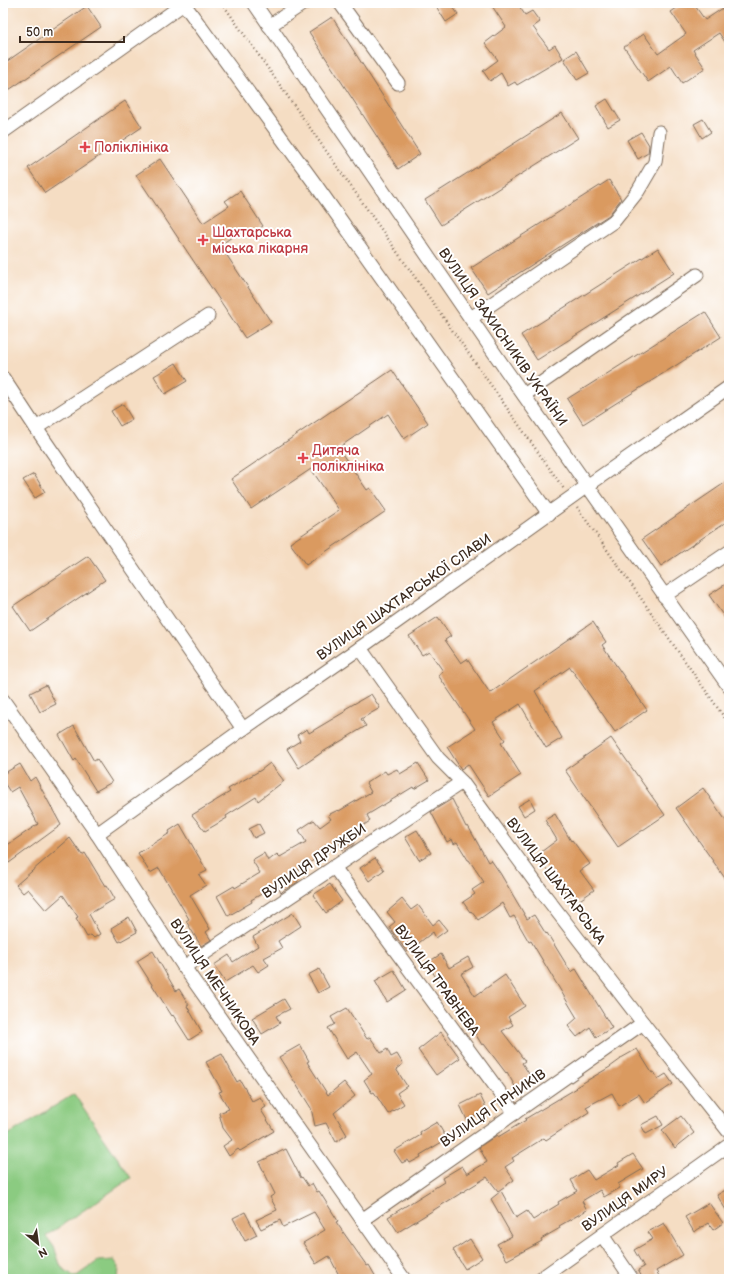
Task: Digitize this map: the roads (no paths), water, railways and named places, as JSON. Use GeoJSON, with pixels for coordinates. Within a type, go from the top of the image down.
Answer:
{"type":"FeatureCollection","features":[{"type":"Feature","properties":{"kind":"street"},"geometry":{"type":"LineString","coordinates":[[3,132],[184,3],[313,181],[549,514]]}},
{"type":"Feature","properties":{"kind":"street","name":"ВУЛИЦЯ ЗАХИСНИКІВ УКРАЇНИ"},"geometry":{"type":"LineString","coordinates":[[254,3],[587,486],[729,687]]}},
{"type":"Feature","properties":{"kind":"street"},"geometry":{"type":"LineString","coordinates":[[269,26],[304,3]]}},
{"type":"Feature","properties":{"kind":"street"},"geometry":{"type":"LineString","coordinates":[[340,3],[398,84]]}},
{"type":"Feature","properties":{"kind":"street"},"geometry":{"type":"LineString","coordinates":[[471,318],[614,221],[638,191],[655,162],[659,132]]}},
{"type":"Feature","properties":{"kind":"street"},"geometry":{"type":"LineString","coordinates":[[524,395],[697,275]]}},
{"type":"Feature","properties":{"kind":"street"},"geometry":{"type":"LineString","coordinates":[[36,428],[208,316]]}},
{"type":"Feature","properties":{"kind":"street"},"geometry":{"type":"LineString","coordinates":[[3,378],[244,729]]}},
{"type":"Feature","properties":{"kind":"street","name":"ВУЛИЦЯ ШАХТАРСЬКОЇ СЛАВИ"},"geometry":{"type":"LineString","coordinates":[[97,834],[729,387]]}},
{"type":"Feature","properties":{"kind":"street"},"geometry":{"type":"LineString","coordinates":[[664,596],[729,552]]}},
{"type":"Feature","properties":{"kind":"street","name":"ВУЛИЦЯ ШАХТАРСЬКА"},"geometry":{"type":"LineString","coordinates":[[360,648],[438,758],[462,782],[546,897],[729,1132]]}},
{"type":"Feature","properties":{"kind":"street","name":"ВУЛИЦЯ МЕЧНИКОВА"},"geometry":{"type":"LineString","coordinates":[[3,700],[97,834],[184,967],[404,1279]]}},
{"type":"Feature","properties":{"kind":"street","name":"ВУЛИЦЯ ДРУЖБИ"},"geometry":{"type":"LineString","coordinates":[[184,967],[462,782]]}},
{"type":"Feature","properties":{"kind":"street","name":"ВУЛИЦЯ ТРАВНЕВА"},"geometry":{"type":"LineString","coordinates":[[334,866],[515,1113]]}},
{"type":"Feature","properties":{"kind":"street","name":"ВУЛИЦЯ ГІРНИКІВ"},"geometry":{"type":"LineString","coordinates":[[362,1220],[643,1023]]}},
{"type":"Feature","properties":{"kind":"street","name":"ВУЛИЦЯ МИРУ"},"geometry":{"type":"LineString","coordinates":[[540,1279],[729,1145]]}},
{"type":"Feature","properties":{"kind":"street"},"geometry":{"type":"LineString","coordinates":[[602,1235],[632,1279]]}},
{"type":"Feature","properties":{"kind":"place","name":"Поліклініка"},"geometry":{"type":"Point","coordinates":[85,147]}},
{"type":"Feature","properties":{"kind":"place","name":"Шахтарська міська лікарня"},"geometry":{"type":"Point","coordinates":[203,240]}},
{"type":"Feature","properties":{"kind":"place","name":"Дитяча поліклініка"},"geometry":{"type":"Point","coordinates":[303,458]}}]}
